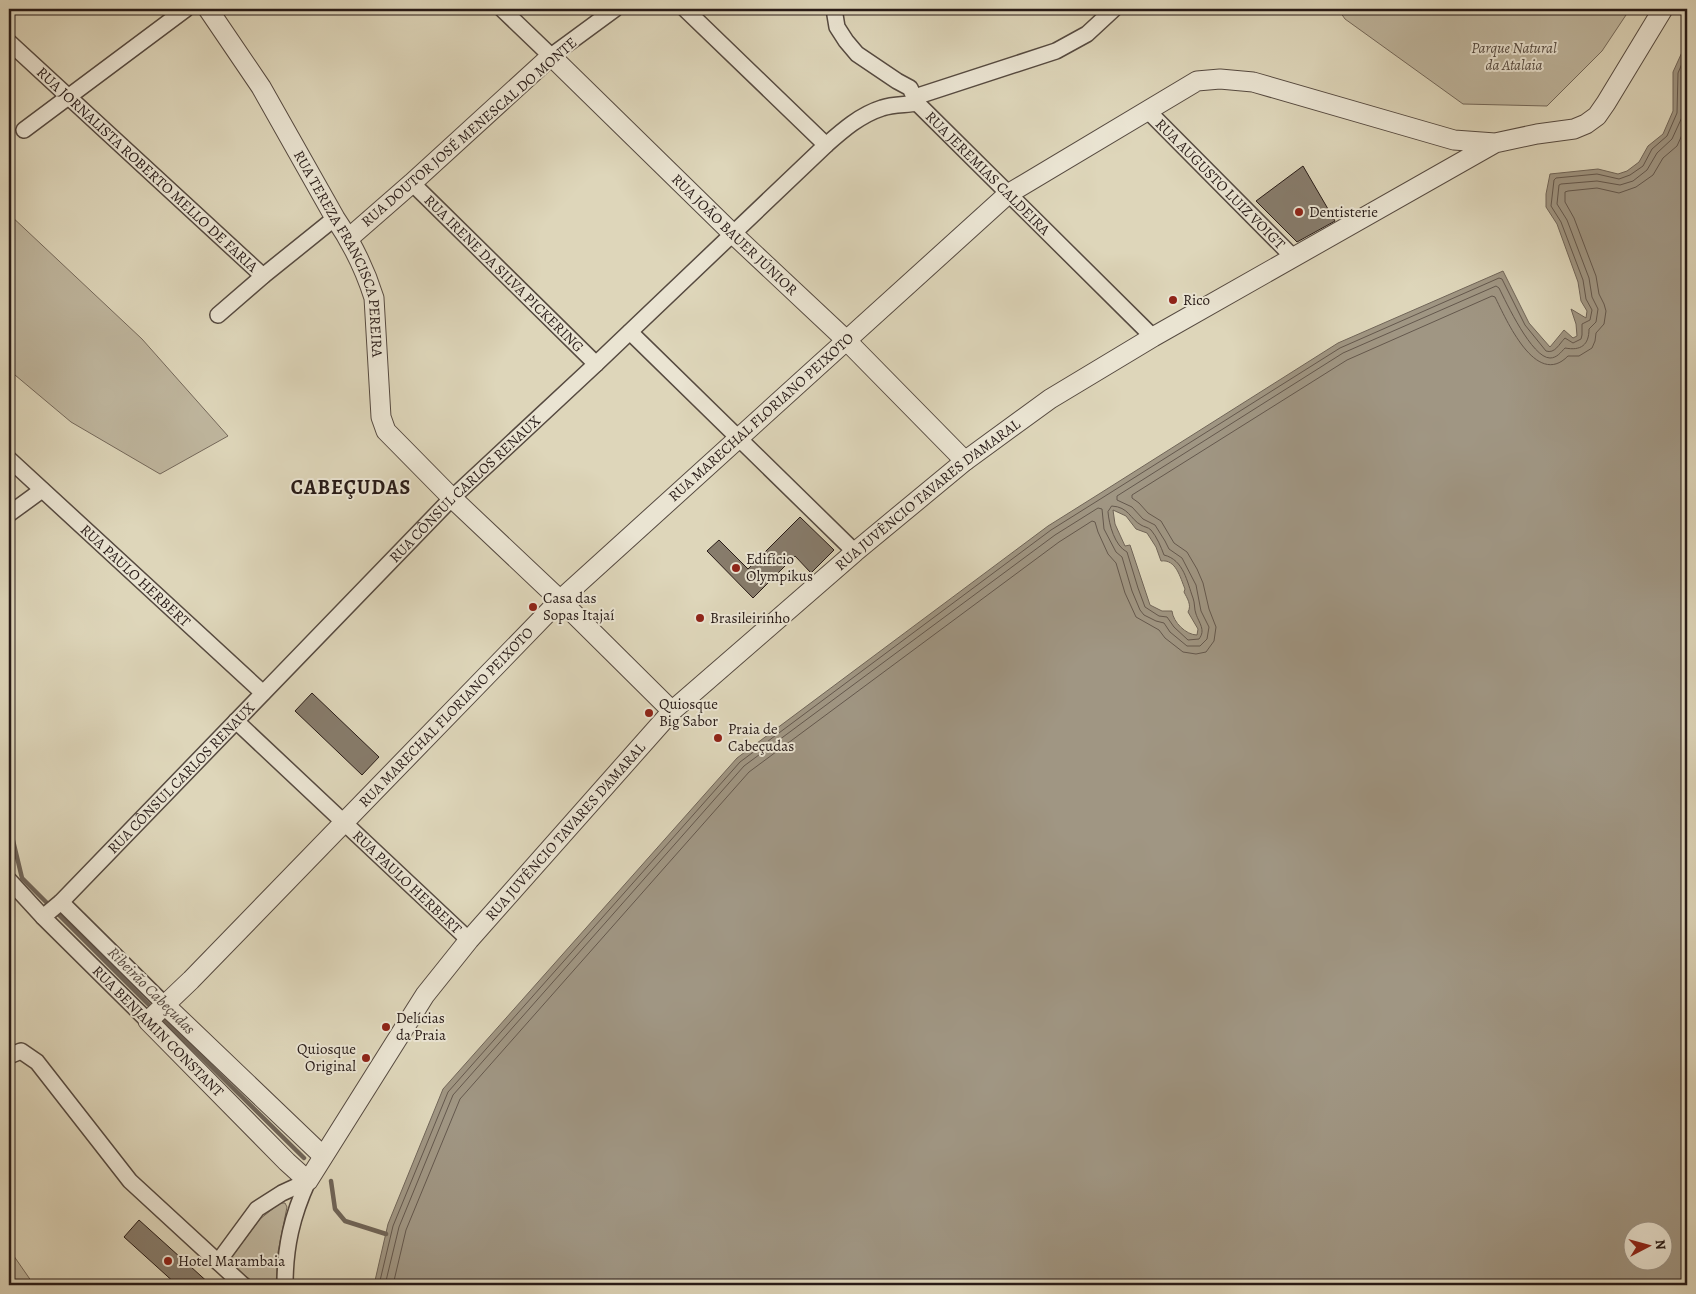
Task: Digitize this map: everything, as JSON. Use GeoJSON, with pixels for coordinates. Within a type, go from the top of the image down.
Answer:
{"type":"FeatureCollection","features":[{"type":"Feature","properties":{"kind":"street"},"geometry":{"type":"LineString","coordinates":[[24,130],[186,9]]}},
{"type":"Feature","properties":{"kind":"street","name":"RUA TEREZA FRANCISCA PEREIRA"},"geometry":{"type":"LineString","coordinates":[[208,9],[261,87],[348,238],[365,272],[374,298],[380,417],[386,431],[452,498],[560,600],[672,711]]}},
{"type":"Feature","properties":{"kind":"street","name":"RUA JOÃO BAUER JÚNIOR"},"geometry":{"type":"LineString","coordinates":[[502,9],[733,234],[846,340],[965,460]]}},
{"type":"Feature","properties":{"kind":"street","name":"RUA DOUTOR JOSÉ MENESCAL DO MONTE"},"geometry":{"type":"LineString","coordinates":[[348,238],[412,183],[551,56],[615,9]]}},
{"type":"Feature","properties":{"kind":"street"},"geometry":{"type":"LineString","coordinates":[[686,9],[826,145]]}},
{"type":"Feature","properties":{"kind":"street","name":"RUA JEREMIAS CALDEIRA"},"geometry":{"type":"LineString","coordinates":[[834,9],[837,27],[846,41],[863,58],[910,88],[917,103],[1153,336]]}},
{"type":"Feature","properties":{"kind":"street"},"geometry":{"type":"LineString","coordinates":[[917,103],[921,95],[1039,57],[1070,45],[1087,34],[1114,9]]}},
{"type":"Feature","properties":{"kind":"street"},"geometry":{"type":"LineString","coordinates":[[1495,143],[1530,135],[1574,129],[1586,124],[1597,116],[1663,9]]}},
{"type":"Feature","properties":{"kind":"street","name":"RUA JORNALISTA ROBERTO MELLO DE FARIA"},"geometry":{"type":"LineString","coordinates":[[9,42],[263,276]]}},
{"type":"Feature","properties":{"kind":"street","name":"RUA MARECHAL FLORIANO PEIXOTO"},"geometry":{"type":"LineString","coordinates":[[157,1013],[560,600],[1008,194],[1197,81],[1220,79],[1253,82],[1454,140],[1495,143]]}},
{"type":"Feature","properties":{"kind":"street","name":"RUA CÔNSUL CARLOS RENAUX"},"geometry":{"type":"LineString","coordinates":[[43,917],[62,902],[452,498],[826,145],[866,114],[883,107],[917,103]]}},
{"type":"Feature","properties":{"kind":"street","name":"RUA AUGUSTO LUIZ VOIGT"},"geometry":{"type":"LineString","coordinates":[[1147,110],[1293,257]]}},
{"type":"Feature","properties":{"kind":"street"},"geometry":{"type":"LineString","coordinates":[[1454,140],[1460,146],[1462,163]]}},
{"type":"Feature","properties":{"kind":"street","name":"RUA JUVÊNCIO TAVARES D'AMARAL"},"geometry":{"type":"LineString","coordinates":[[285,1285],[285,1263],[292,1221],[308,1181],[425,994],[469,940],[672,711],[855,552],[965,460],[1050,399],[1153,336],[1495,143]]}},
{"type":"Feature","properties":{"kind":"street","name":"RUA IRENE DA SILVA PICKERING"},"geometry":{"type":"LineString","coordinates":[[412,183],[596,364]]}},
{"type":"Feature","properties":{"kind":"street"},"geometry":{"type":"LineString","coordinates":[[218,315],[263,276],[336,218]]}},
{"type":"Feature","properties":{"kind":"street"},"geometry":{"type":"LineString","coordinates":[[630,332],[855,552]]}},
{"type":"Feature","properties":{"kind":"street","name":"RUA PAULO HERBERT"},"geometry":{"type":"LineString","coordinates":[[9,459],[262,693]]}},
{"type":"Feature","properties":{"kind":"street"},"geometry":{"type":"LineString","coordinates":[[9,514],[42,490]]}},
{"type":"Feature","properties":{"kind":"street","name":"RUA PAULO HERBERT"},"geometry":{"type":"LineString","coordinates":[[236,721],[469,940]]}},
{"type":"Feature","properties":{"kind":"street","name":"RUA BENJAMIN CONSTANT"},"geometry":{"type":"LineString","coordinates":[[9,880],[43,917],[323,1156]]}},
{"type":"Feature","properties":{"kind":"street","name":"RUA BENJAMIN CONSTANT"},"geometry":{"type":"LineString","coordinates":[[62,902],[287,1162],[308,1181]]}},
{"type":"Feature","properties":{"kind":"street"},"geometry":{"type":"LineString","coordinates":[[9,1056],[21,1051],[37,1062],[130,1181],[243,1285]]}},
{"type":"Feature","properties":{"kind":"street"},"geometry":{"type":"LineString","coordinates":[[218,1262],[258,1210],[282,1193],[308,1181]]}},
{"type":"Feature","properties":{"kind":"green space","name":"Parque Natural da Atalaia"},"geometry":{"type":"Polygon","coordinates":[[[1338,9],[1630,9],[1602,51],[1547,106],[1463,104],[1345,19],[1338,9]]]}},
{"type":"Feature","properties":{"kind":"green space"},"geometry":{"type":"Polygon","coordinates":[[[9,214],[142,339],[228,436],[160,474],[71,422],[9,370],[9,214]]]}},
{"type":"Feature","properties":{"kind":"green space"},"geometry":{"type":"Polygon","coordinates":[[[280,1203],[285,1203],[287,1207],[278,1252],[276,1285],[258,1285],[233,1267],[230,1263],[231,1258],[260,1219],[280,1203]]]}},
{"type":"Feature","properties":{"kind":"green space"},"geometry":{"type":"Polygon","coordinates":[[[9,1249],[34,1285],[9,1285],[9,1249]]]}},
{"type":"Feature","properties":{"kind":"water"},"geometry":{"type":"Polygon","coordinates":[[[1687,34],[1687,1285],[374,1285],[388,1224],[443,1089],[737,758],[1048,526],[1338,343],[1503,271],[1529,323],[1550,347],[1564,330],[1573,338],[1577,336],[1576,324],[1571,309],[1586,318],[1587,311],[1581,301],[1578,282],[1557,224],[1546,207],[1546,194],[1550,174],[1598,169],[1618,174],[1627,171],[1639,162],[1648,146],[1663,134],[1673,111],[1673,72],[1683,50],[1687,34]],[[1113,510],[1115,524],[1125,546],[1130,545],[1150,605],[1162,611],[1172,611],[1181,627],[1189,633],[1197,635],[1198,629],[1188,612],[1189,602],[1177,570],[1170,563],[1161,561],[1156,547],[1147,533],[1136,529],[1126,516],[1113,510]]]}},
{"type":"Feature","properties":{"kind":"building","name":"Dentisterie"},"geometry":{"type":"Polygon","coordinates":[[[1303,166],[1335,221],[1297,242],[1256,201],[1303,166]]]}},
{"type":"Feature","properties":{"kind":"building"},"geometry":{"type":"Polygon","coordinates":[[[800,517],[834,550],[811,573],[795,556],[753,598],[707,551],[719,540],[748,569],[800,517]]]}},
{"type":"Feature","properties":{"kind":"building"},"geometry":{"type":"Polygon","coordinates":[[[312,693],[379,757],[362,775],[295,711],[312,693]]]}},
{"type":"Feature","properties":{"kind":"building","name":"Hotel Marambaia"},"geometry":{"type":"Polygon","coordinates":[[[139,1220],[211,1285],[177,1285],[124,1237],[139,1220]]]}},
{"type":"Feature","properties":{"kind":"waterway","name":"Ribeirão Cabeçudas"},"geometry":{"type":"LineString","coordinates":[[9,824],[22,878],[153,1009]]}},
{"type":"Feature","properties":{"kind":"waterway","name":"Ribeirão Cabeçudas"},"geometry":{"type":"LineString","coordinates":[[160,1016],[304,1158]]}},
{"type":"Feature","properties":{"kind":"waterway","name":"Ribeirão Cabeçudas"},"geometry":{"type":"LineString","coordinates":[[331,1181],[335,1209],[345,1221],[386,1234]]}},
{"type":"Feature","properties":{"kind":"place","name":"Dentisterie"},"geometry":{"type":"Point","coordinates":[1299,212]}},
{"type":"Feature","properties":{"kind":"place","name":"Rico"},"geometry":{"type":"Point","coordinates":[1173,300]}},
{"type":"Feature","properties":{"kind":"place","name":"Edifício Olympikus"},"geometry":{"type":"Point","coordinates":[736,568]}},
{"type":"Feature","properties":{"kind":"place","name":"Casa das Sopas Itajaí"},"geometry":{"type":"Point","coordinates":[533,607]}},
{"type":"Feature","properties":{"kind":"place","name":"Brasileirinho"},"geometry":{"type":"Point","coordinates":[700,618]}},
{"type":"Feature","properties":{"kind":"place","name":"Quiosque Big Sabor"},"geometry":{"type":"Point","coordinates":[649,713]}},
{"type":"Feature","properties":{"kind":"place","name":"Praia de Cabeçudas"},"geometry":{"type":"Point","coordinates":[718,738]}},
{"type":"Feature","properties":{"kind":"place","name":"Delícias da Praia"},"geometry":{"type":"Point","coordinates":[386,1027]}},
{"type":"Feature","properties":{"kind":"place","name":"Quiosque Original"},"geometry":{"type":"Point","coordinates":[366,1058]}},
{"type":"Feature","properties":{"kind":"place","name":"Hotel Marambaia"},"geometry":{"type":"Point","coordinates":[168,1261]}},
{"type":"Feature","properties":{"kind":"district","name":"CABEÇUDAS"},"geometry":{"type":"Point","coordinates":[351,487]}}]}
